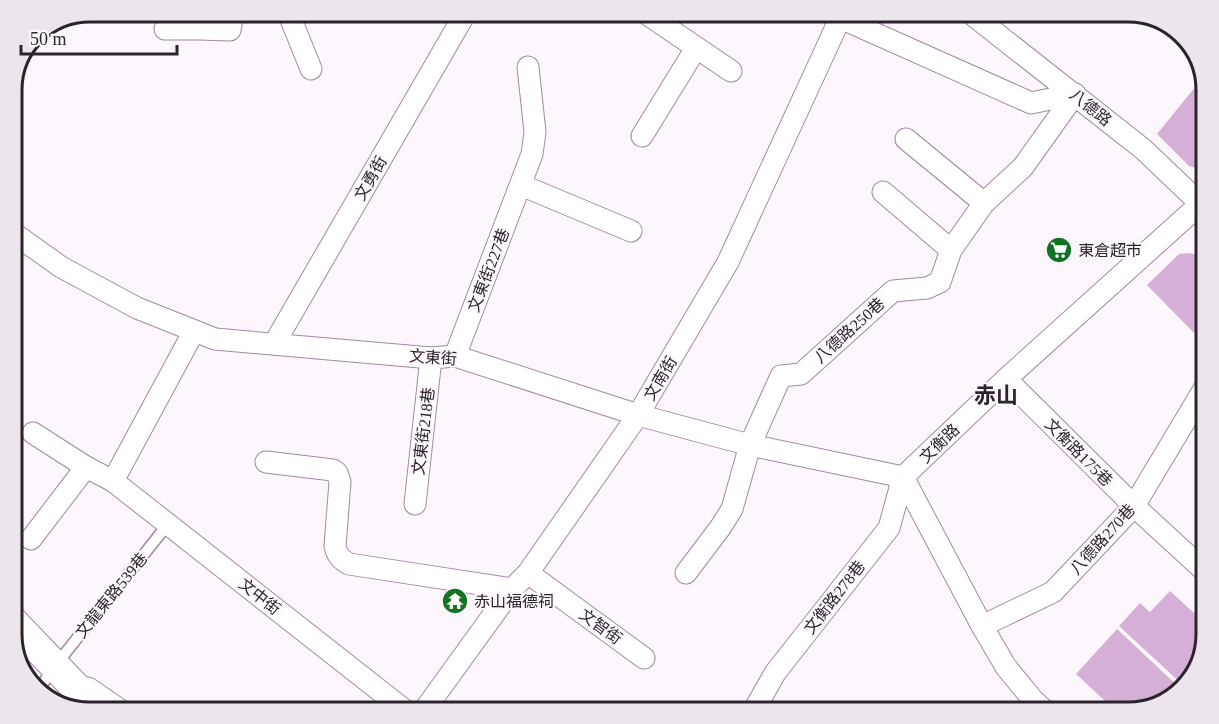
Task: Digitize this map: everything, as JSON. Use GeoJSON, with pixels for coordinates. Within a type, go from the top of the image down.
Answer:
{"type":"FeatureCollection","features":[{"type":"Feature","properties":{"kind":"street"},"geometry":{"type":"LineString","coordinates":[[165,29],[230,30],[231,22]]}},
{"type":"Feature","properties":{"kind":"street"},"geometry":{"type":"LineString","coordinates":[[292,22],[311,69]]}},
{"type":"Feature","properties":{"kind":"street","name":"文勇街"},"geometry":{"type":"LineString","coordinates":[[274,344],[460,22]]}},
{"type":"Feature","properties":{"kind":"street"},"geometry":{"type":"LineString","coordinates":[[658,22],[730,71]]}},
{"type":"Feature","properties":{"kind":"street","name":"文南街"},"geometry":{"type":"LineString","coordinates":[[430,702],[512,589],[528,573],[638,415],[728,262],[833,22]]}},
{"type":"Feature","properties":{"kind":"street"},"geometry":{"type":"LineString","coordinates":[[854,22],[1031,103],[1075,94]]}},
{"type":"Feature","properties":{"kind":"street","name":"八德路"},"geometry":{"type":"LineString","coordinates":[[982,22],[1143,149],[1196,196]]}},
{"type":"Feature","properties":{"kind":"street"},"geometry":{"type":"LineString","coordinates":[[642,136],[696,48]]}},
{"type":"Feature","properties":{"kind":"street","name":"文東街227巷"},"geometry":{"type":"LineString","coordinates":[[455,356],[532,154],[535,132],[528,67]]}},
{"type":"Feature","properties":{"kind":"street","name":"八德路250巷"},"geometry":{"type":"LineString","coordinates":[[750,445],[781,376],[801,374],[892,291],[927,288],[940,282],[951,250],[984,203],[1023,167],[1075,94]]}},
{"type":"Feature","properties":{"kind":"street"},"geometry":{"type":"LineString","coordinates":[[906,139],[984,203]]}},
{"type":"Feature","properties":{"kind":"street"},"geometry":{"type":"LineString","coordinates":[[521,184],[631,231]]}},
{"type":"Feature","properties":{"kind":"street"},"geometry":{"type":"LineString","coordinates":[[882,192],[951,250]]}},
{"type":"Feature","properties":{"kind":"street","name":"文衡路"},"geometry":{"type":"LineString","coordinates":[[903,477],[1006,379],[1196,212]]}},
{"type":"Feature","properties":{"kind":"street","name":"文東街"},"geometry":{"type":"LineString","coordinates":[[23,240],[61,267],[137,308],[215,339],[432,358],[455,356],[638,415],[750,445],[903,477]]}},
{"type":"Feature","properties":{"kind":"street"},"geometry":{"type":"LineString","coordinates":[[112,481],[194,331]]}},
{"type":"Feature","properties":{"kind":"street","name":"文東街218巷"},"geometry":{"type":"LineString","coordinates":[[415,504],[432,358]]}},
{"type":"Feature","properties":{"kind":"street","name":"文衡路175巷"},"geometry":{"type":"LineString","coordinates":[[1006,379],[1134,506],[1196,563]]}},
{"type":"Feature","properties":{"kind":"street","name":"八德路270巷"},"geometry":{"type":"LineString","coordinates":[[982,626],[1053,592],[1134,506],[1196,402]]}},
{"type":"Feature","properties":{"kind":"street","name":"文中街"},"geometry":{"type":"LineString","coordinates":[[33,433],[112,481],[394,702]]}},
{"type":"Feature","properties":{"kind":"street"},"geometry":{"type":"LineString","coordinates":[[687,573],[732,509],[750,445]]}},
{"type":"Feature","properties":{"kind":"street"},"geometry":{"type":"LineString","coordinates":[[266,462],[333,470],[337,473],[340,482],[335,546],[336,553],[341,560],[349,564],[512,589]]}},
{"type":"Feature","properties":{"kind":"street"},"geometry":{"type":"LineString","coordinates":[[31,539],[86,467]]}},
{"type":"Feature","properties":{"kind":"street"},"geometry":{"type":"LineString","coordinates":[[903,477],[1006,667],[1035,702]]}},
{"type":"Feature","properties":{"kind":"street","name":"文衡路278巷"},"geometry":{"type":"LineString","coordinates":[[759,702],[775,673],[889,528],[903,477]]}},
{"type":"Feature","properties":{"kind":"street","name":"文智街"},"geometry":{"type":"LineString","coordinates":[[528,573],[644,658]]}},
{"type":"Feature","properties":{"kind":"street"},"geometry":{"type":"LineString","coordinates":[[23,639],[47,677],[83,701]]}},
{"type":"Feature","properties":{"kind":"street"},"geometry":{"type":"LineString","coordinates":[[47,677],[101,702]]}},
{"type":"Feature","properties":{"kind":"lane","name":"文龍東路539巷"},"geometry":{"type":"LineString","coordinates":[[47,677],[168,524]]}},
{"type":"Feature","properties":{"kind":"building"},"geometry":{"type":"Polygon","coordinates":[[[1196,86],[1196,168],[1189,166],[1157,134],[1196,86]]]}},
{"type":"Feature","properties":{"kind":"building"},"geometry":{"type":"Polygon","coordinates":[[[1179,254],[1196,255],[1196,329],[1194,333],[1147,285],[1179,254]]]}},
{"type":"Feature","properties":{"kind":"building"},"geometry":{"type":"Polygon","coordinates":[[[1170,591],[1196,615],[1194,651],[1187,668],[1178,681],[1119,626],[1140,603],[1150,612],[1170,591]]]}},
{"type":"Feature","properties":{"kind":"building"},"geometry":{"type":"Polygon","coordinates":[[[1117,629],[1175,683],[1163,692],[1146,699],[1106,702],[1076,674],[1117,629]]]}},
{"type":"Feature","properties":{"kind":"place","name":"東倉超市"},"geometry":{"type":"Point","coordinates":[1059,250]}},
{"type":"Feature","properties":{"kind":"place","name":"赤山福德祠"},"geometry":{"type":"Point","coordinates":[455,601]}},
{"type":"Feature","properties":{"kind":"district","name":"赤山"},"geometry":{"type":"Point","coordinates":[996,395]}}]}
